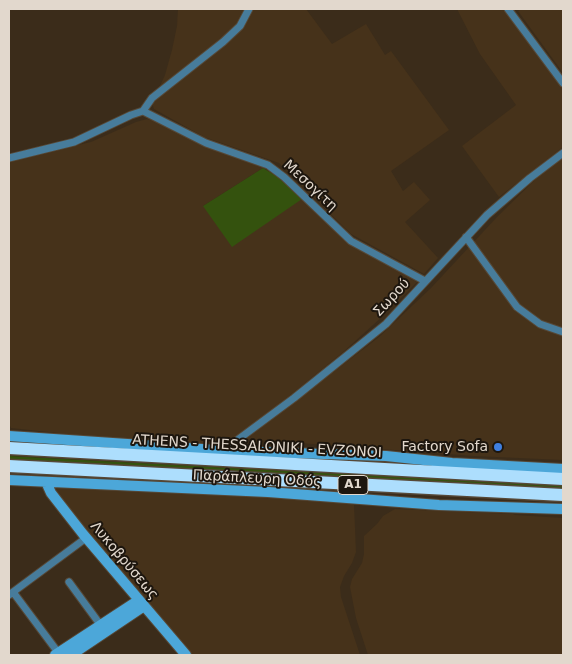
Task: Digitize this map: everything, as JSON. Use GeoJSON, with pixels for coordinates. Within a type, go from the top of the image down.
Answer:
{"type":"FeatureCollection","features":[{"type":"Feature","properties":{"kind":"highway","name":"ATHENS - THESSALONIKI - EVZONOI"},"geometry":{"type":"LineString","coordinates":[[10,438],[563,478]]}},
{"type":"Feature","properties":{"kind":"highway","name":"Α1"},"geometry":{"type":"LineString","coordinates":[[9,466],[563,495]]}},
{"type":"Feature","properties":{"kind":"street"},"geometry":{"type":"LineString","coordinates":[[9,158],[74,142],[143,111],[152,98],[223,42],[240,26],[249,9]]}},
{"type":"Feature","properties":{"kind":"street"},"geometry":{"type":"LineString","coordinates":[[508,9],[563,83]]}},
{"type":"Feature","properties":{"kind":"street","name":"Μεσογίτη"},"geometry":{"type":"LineString","coordinates":[[143,111],[206,144],[268,165],[284,177],[351,241],[425,280]]}},
{"type":"Feature","properties":{"kind":"street","name":"Σωρού"},"geometry":{"type":"LineString","coordinates":[[230,451],[236,441],[294,398],[386,324],[487,215],[563,153]]}},
{"type":"Feature","properties":{"kind":"street"},"geometry":{"type":"LineString","coordinates":[[466,238],[517,307],[540,324],[563,332]]}},
{"type":"Feature","properties":{"kind":"street","name":"Παράπλευρη Οδός"},"geometry":{"type":"LineString","coordinates":[[10,438],[230,451],[349,454],[452,463],[563,469]]}},
{"type":"Feature","properties":{"kind":"street","name":"Παράπλευρη Οδός"},"geometry":{"type":"LineString","coordinates":[[9,480],[278,492],[446,506],[563,509]]}},
{"type":"Feature","properties":{"kind":"street","name":"Λυκοβρύσεως"},"geometry":{"type":"LineString","coordinates":[[46,482],[51,493],[86,538],[186,655]]}},
{"type":"Feature","properties":{"kind":"street"},"geometry":{"type":"LineString","coordinates":[[86,538],[11,594],[58,654],[142,603]]}},
{"type":"Feature","properties":{"kind":"street"},"geometry":{"type":"LineString","coordinates":[[69,582],[103,628]]}},
{"type":"Feature","properties":{"kind":"street"},"geometry":{"type":"LineString","coordinates":[[73,654],[103,628]]}},
{"type":"Feature","properties":{"kind":"shaded area"},"geometry":{"type":"Polygon","coordinates":[[[178,9],[306,9],[332,44],[366,24],[385,55],[391,51],[449,130],[391,171],[403,191],[414,182],[430,200],[405,222],[438,258],[424,274],[351,234],[279,163],[204,137],[154,109],[152,103],[165,75],[172,50],[178,9]]]}},
{"type":"Feature","properties":{"kind":"shaded area"},"geometry":{"type":"Polygon","coordinates":[[[457,9],[506,9],[563,88],[563,147],[499,197],[462,146],[516,105],[480,54],[457,9]]]}},
{"type":"Feature","properties":{"kind":"shaded area"},"geometry":{"type":"Polygon","coordinates":[[[521,9],[563,9],[563,73],[518,11],[521,9]]]}},
{"type":"Feature","properties":{"kind":"shaded area"},"geometry":{"type":"Polygon","coordinates":[[[147,119],[159,122],[201,145],[263,168],[203,206],[302,199],[354,247],[417,282],[342,353],[229,445],[113,439],[11,428],[9,424],[9,161],[91,142],[147,119]]]}},
{"type":"Feature","properties":{"kind":"shaded area"},"geometry":{"type":"Polygon","coordinates":[[[563,157],[563,460],[474,456],[246,439],[379,337],[431,288],[497,217],[541,174],[563,157]]]}},
{"type":"Feature","properties":{"kind":"shaded area"},"geometry":{"type":"Polygon","coordinates":[[[56,486],[205,492],[351,503],[354,505],[356,552],[340,587],[341,597],[360,655],[193,655],[118,570],[55,492],[54,488],[56,486]]]}},
{"type":"Feature","properties":{"kind":"shaded area"},"geometry":{"type":"Polygon","coordinates":[[[395,509],[563,518],[563,655],[368,655],[356,618],[350,587],[352,579],[362,563],[364,536],[383,516],[395,509]]]}},
{"type":"Feature","properties":{"kind":"green space"},"geometry":{"type":"Polygon","coordinates":[[[263,168],[278,177],[302,199],[232,247],[203,206],[263,168]]]}},
{"type":"Feature","properties":{"kind":"green space"},"geometry":{"type":"Polygon","coordinates":[[[9,456],[563,486],[563,490],[9,459],[9,456]]]}},
{"type":"Feature","properties":{"kind":"place","name":"Factory Sofa"},"geometry":{"type":"Point","coordinates":[498,447]}}]}
